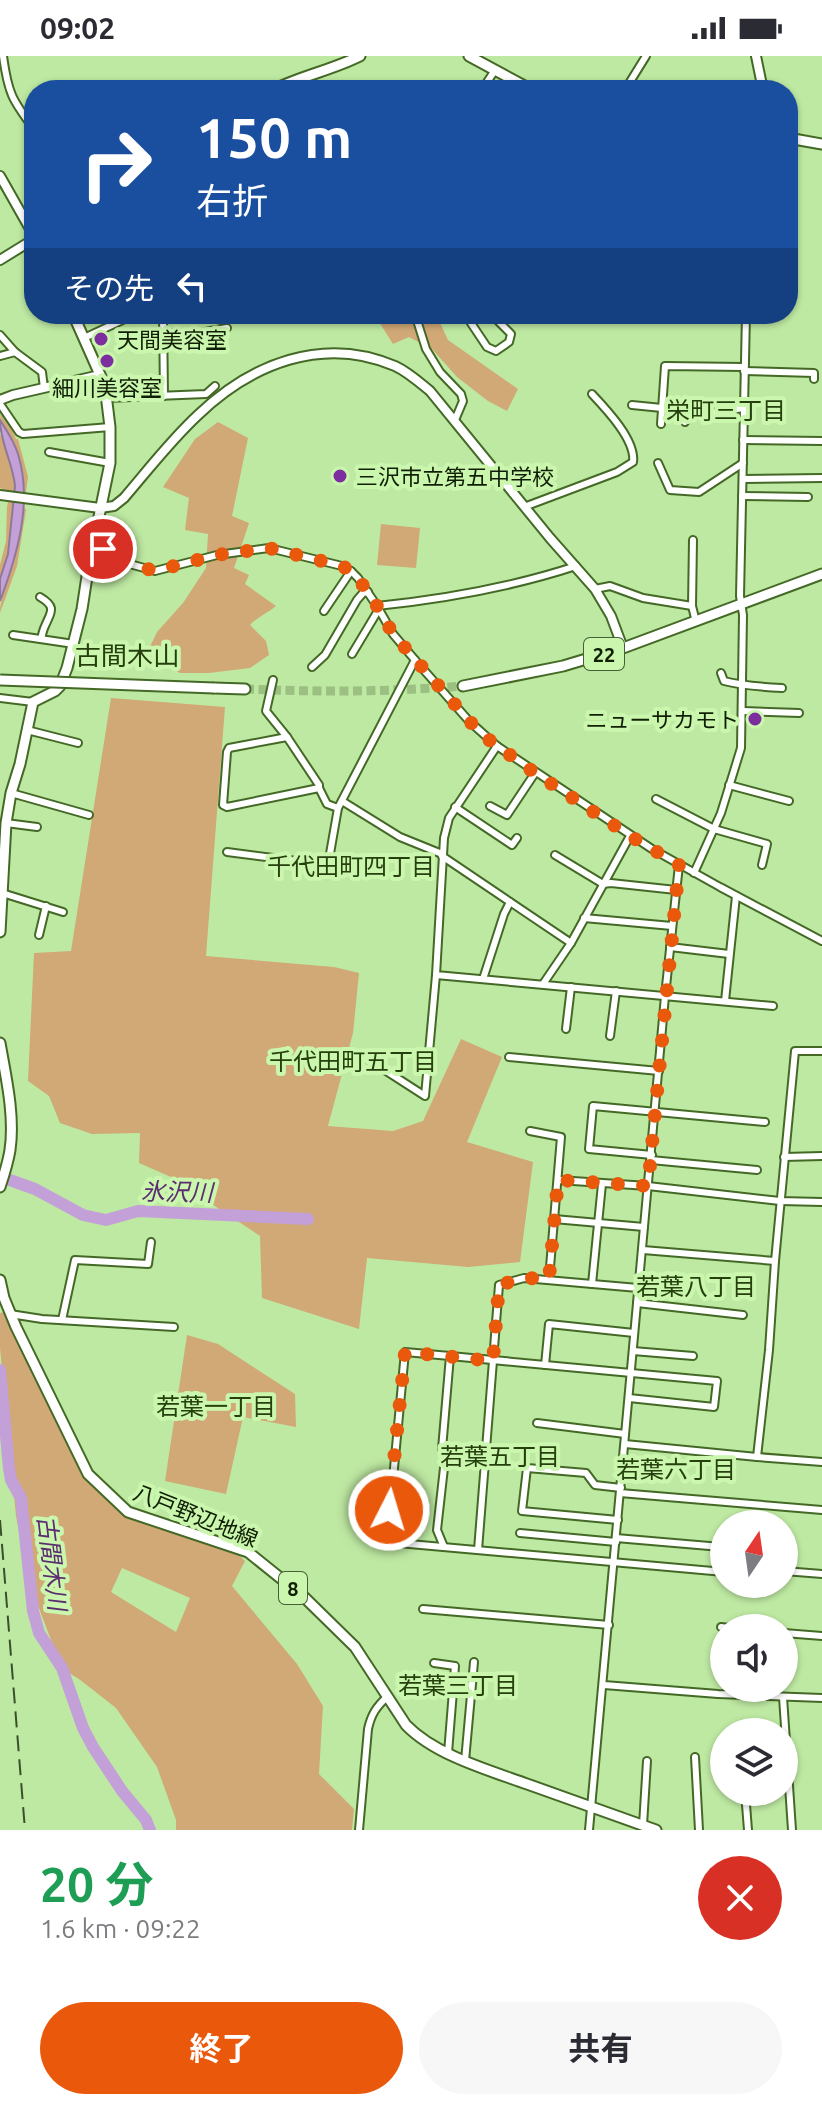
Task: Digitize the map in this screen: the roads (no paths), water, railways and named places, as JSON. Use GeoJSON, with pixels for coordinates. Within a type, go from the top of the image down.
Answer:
{"type":"FeatureCollection","features":[{"type":"Feature","properties":{"kind":"main road"},"geometry":{"type":"LineString","coordinates":[[294,80],[360,56]]}},
{"type":"Feature","properties":{"kind":"main road"},"geometry":{"type":"LineString","coordinates":[[469,56],[514,80]]}},
{"type":"Feature","properties":{"kind":"main road"},"geometry":{"type":"LineString","coordinates":[[798,140],[822,144]]}},
{"type":"Feature","properties":{"kind":"main road"},"geometry":{"type":"LineString","coordinates":[[0,932],[6,823],[11,793],[17,779],[33,702],[60,686],[74,644],[98,548],[100,508],[110,463],[105,386],[78,324]]}},
{"type":"Feature","properties":{"kind":"main road","name":"22"},"geometry":{"type":"LineString","coordinates":[[463,686],[563,666],[623,648],[822,574]]}},
{"type":"Feature","properties":{"kind":"main road"},"geometry":{"type":"LineString","coordinates":[[0,680],[245,689]]}},
{"type":"Feature","properties":{"kind":"main road"},"geometry":{"type":"LineString","coordinates":[[0,1043],[11,1126],[10,1149],[0,1187]]}},
{"type":"Feature","properties":{"kind":"main road","name":"八戸野辺地線"},"geometry":{"type":"LineString","coordinates":[[0,1280],[10,1314],[88,1474],[128,1512],[248,1552],[304,1597],[355,1647],[406,1725],[431,1745],[465,1761],[656,1830]]}},
{"type":"Feature","properties":{"kind":"street"},"geometry":{"type":"LineString","coordinates":[[3,56],[9,92],[24,116]]}},
{"type":"Feature","properties":{"kind":"street"},"geometry":{"type":"LineString","coordinates":[[631,80],[646,56]]}},
{"type":"Feature","properties":{"kind":"street"},"geometry":{"type":"LineString","coordinates":[[756,56],[761,80]]}},
{"type":"Feature","properties":{"kind":"street"},"geometry":{"type":"LineString","coordinates":[[488,80],[495,70]]}},
{"type":"Feature","properties":{"kind":"street"},"geometry":{"type":"LineString","coordinates":[[0,176],[24,220]]}},
{"type":"Feature","properties":{"kind":"street"},"geometry":{"type":"LineString","coordinates":[[0,260],[24,244]]}},
{"type":"Feature","properties":{"kind":"street"},"geometry":{"type":"LineString","coordinates":[[84,338],[114,324]]}},
{"type":"Feature","properties":{"kind":"street"},"geometry":{"type":"LineString","coordinates":[[164,324],[164,396]]}},
{"type":"Feature","properties":{"kind":"street"},"geometry":{"type":"LineString","coordinates":[[418,324],[426,349],[440,372],[461,394],[463,401],[455,420]]}},
{"type":"Feature","properties":{"kind":"street"},"geometry":{"type":"LineString","coordinates":[[472,324],[487,347],[496,351],[509,342],[511,334],[501,324]]}},
{"type":"Feature","properties":{"kind":"street"},"geometry":{"type":"LineString","coordinates":[[694,873],[714,829],[741,748],[746,324]]}},
{"type":"Feature","properties":{"kind":"street"},"geometry":{"type":"LineString","coordinates":[[164,333],[200,333],[227,328]]}},
{"type":"Feature","properties":{"kind":"street"},"geometry":{"type":"LineString","coordinates":[[0,335],[15,352],[42,372],[44,388]]}},
{"type":"Feature","properties":{"kind":"street"},"geometry":{"type":"LineString","coordinates":[[0,356],[15,352]]}},
{"type":"Feature","properties":{"kind":"street"},"geometry":{"type":"LineString","coordinates":[[0,495],[100,508],[114,506],[198,415],[244,381],[285,360],[308,355],[330,353],[372,359],[395,366],[430,391],[595,589],[611,616],[623,648]]}},
{"type":"Feature","properties":{"kind":"street"},"geometry":{"type":"LineString","coordinates":[[661,424],[665,366],[814,373],[814,379]]}},
{"type":"Feature","properties":{"kind":"street"},"geometry":{"type":"LineString","coordinates":[[100,375],[13,395],[0,402],[23,434],[110,427]]}},
{"type":"Feature","properties":{"kind":"street"},"geometry":{"type":"LineString","coordinates":[[107,398],[206,394],[215,386]]}},
{"type":"Feature","properties":{"kind":"street"},"geometry":{"type":"LineString","coordinates":[[524,507],[617,472],[633,462],[634,455],[620,428],[592,394]]}},
{"type":"Feature","properties":{"kind":"street"},"geometry":{"type":"LineString","coordinates":[[632,405],[662,408]]}},
{"type":"Feature","properties":{"kind":"street"},"geometry":{"type":"LineString","coordinates":[[685,422],[686,417],[743,408]]}},
{"type":"Feature","properties":{"kind":"street"},"geometry":{"type":"LineString","coordinates":[[743,440],[822,441]]}},
{"type":"Feature","properties":{"kind":"street"},"geometry":{"type":"LineString","coordinates":[[49,452],[110,463]]}},
{"type":"Feature","properties":{"kind":"street"},"geometry":{"type":"LineString","coordinates":[[658,463],[670,490],[699,492],[743,463]]}},
{"type":"Feature","properties":{"kind":"street"},"geometry":{"type":"LineString","coordinates":[[743,479],[822,478]]}},
{"type":"Feature","properties":{"kind":"street"},"geometry":{"type":"LineString","coordinates":[[742,496],[808,497]]}},
{"type":"Feature","properties":{"kind":"street"},"geometry":{"type":"LineString","coordinates":[[98,548],[123,540]]}},
{"type":"Feature","properties":{"kind":"street"},"geometry":{"type":"LineString","coordinates":[[693,540],[692,606],[696,622]]}},
{"type":"Feature","properties":{"kind":"street"},"geometry":{"type":"LineString","coordinates":[[98,548],[126,563],[155,571],[217,555],[269,548],[342,566],[351,571],[368,592],[393,634],[415,660],[469,721],[497,746],[630,836],[822,941]]}},
{"type":"Feature","properties":{"kind":"street"},"geometry":{"type":"LineString","coordinates":[[378,607],[433,600],[576,566]]}},
{"type":"Feature","properties":{"kind":"street"},"geometry":{"type":"LineString","coordinates":[[324,611],[351,571]]}},
{"type":"Feature","properties":{"kind":"street"},"geometry":{"type":"LineString","coordinates":[[595,589],[610,586],[643,598],[692,606]]}},
{"type":"Feature","properties":{"kind":"street"},"geometry":{"type":"LineString","coordinates":[[312,667],[325,655],[357,600],[368,592]]}},
{"type":"Feature","properties":{"kind":"street"},"geometry":{"type":"LineString","coordinates":[[40,597],[52,608],[41,639]]}},
{"type":"Feature","properties":{"kind":"street"},"geometry":{"type":"LineString","coordinates":[[352,654],[378,607]]}},
{"type":"Feature","properties":{"kind":"street"},"geometry":{"type":"LineString","coordinates":[[13,635],[74,644]]}},
{"type":"Feature","properties":{"kind":"street"},"geometry":{"type":"LineString","coordinates":[[227,852],[328,865],[340,805],[415,660]]}},
{"type":"Feature","properties":{"kind":"street"},"geometry":{"type":"LineString","coordinates":[[721,673],[724,681],[752,687],[782,688]]}},
{"type":"Feature","properties":{"kind":"street"},"geometry":{"type":"LineString","coordinates":[[273,680],[266,711],[319,785],[327,804],[340,805],[442,855],[571,943]]}},
{"type":"Feature","properties":{"kind":"street"},"geometry":{"type":"LineString","coordinates":[[0,698],[33,702]]}},
{"type":"Feature","properties":{"kind":"street"},"geometry":{"type":"LineString","coordinates":[[743,711],[799,713]]}},
{"type":"Feature","properties":{"kind":"street"},"geometry":{"type":"LineString","coordinates":[[27,730],[78,743]]}},
{"type":"Feature","properties":{"kind":"street"},"geometry":{"type":"LineString","coordinates":[[287,737],[229,748],[223,805],[227,807],[319,788]]}},
{"type":"Feature","properties":{"kind":"street"},"geometry":{"type":"LineString","coordinates":[[366,1058],[425,1096],[436,975],[442,855],[447,825],[455,807],[497,746]]}},
{"type":"Feature","properties":{"kind":"street"},"geometry":{"type":"LineString","coordinates":[[490,806],[507,815],[535,773]]}},
{"type":"Feature","properties":{"kind":"street"},"geometry":{"type":"LineString","coordinates":[[729,785],[789,801]]}},
{"type":"Feature","properties":{"kind":"street"},"geometry":{"type":"LineString","coordinates":[[11,793],[89,815]]}},
{"type":"Feature","properties":{"kind":"street"},"geometry":{"type":"LineString","coordinates":[[656,799],[714,829],[767,844],[762,865]]}},
{"type":"Feature","properties":{"kind":"street"},"geometry":{"type":"LineString","coordinates":[[455,807],[512,845],[517,838]]}},
{"type":"Feature","properties":{"kind":"street"},"geometry":{"type":"LineString","coordinates":[[6,823],[37,827]]}},
{"type":"Feature","properties":{"kind":"street"},"geometry":{"type":"LineString","coordinates":[[543,984],[571,943],[630,836]]}},
{"type":"Feature","properties":{"kind":"street"},"geometry":{"type":"LineString","coordinates":[[555,855],[603,884],[676,890]]}},
{"type":"Feature","properties":{"kind":"street"},"geometry":{"type":"LineString","coordinates":[[589,1830],[679,865]]}},
{"type":"Feature","properties":{"kind":"street"},"geometry":{"type":"LineString","coordinates":[[2,893],[63,912]]}},
{"type":"Feature","properties":{"kind":"street"},"geometry":{"type":"LineString","coordinates":[[725,1001],[736,896]]}},
{"type":"Feature","properties":{"kind":"street"},"geometry":{"type":"LineString","coordinates":[[483,979],[510,902]]}},
{"type":"Feature","properties":{"kind":"street"},"geometry":{"type":"LineString","coordinates":[[39,935],[46,906]]}},
{"type":"Feature","properties":{"kind":"street"},"geometry":{"type":"LineString","coordinates":[[584,918],[672,926]]}},
{"type":"Feature","properties":{"kind":"street"},"geometry":{"type":"LineString","coordinates":[[670,947],[729,954]]}},
{"type":"Feature","properties":{"kind":"street"},"geometry":{"type":"LineString","coordinates":[[436,975],[773,1006]]}},
{"type":"Feature","properties":{"kind":"street"},"geometry":{"type":"LineString","coordinates":[[566,1029],[571,987]]}},
{"type":"Feature","properties":{"kind":"street"},"geometry":{"type":"LineString","coordinates":[[610,1036],[616,991]]}},
{"type":"Feature","properties":{"kind":"street"},"geometry":{"type":"LineString","coordinates":[[757,1457],[795,1051],[822,1051]]}},
{"type":"Feature","properties":{"kind":"street"},"geometry":{"type":"LineString","coordinates":[[509,1057],[659,1071]]}},
{"type":"Feature","properties":{"kind":"street"},"geometry":{"type":"LineString","coordinates":[[757,1170],[589,1149],[593,1106],[765,1122]]}},
{"type":"Feature","properties":{"kind":"street"},"geometry":{"type":"LineString","coordinates":[[530,1131],[561,1137],[549,1279]]}},
{"type":"Feature","properties":{"kind":"street"},"geometry":{"type":"LineString","coordinates":[[784,1157],[822,1156]]}},
{"type":"Feature","properties":{"kind":"street"},"geometry":{"type":"LineString","coordinates":[[558,1180],[648,1186],[780,1201],[822,1202]]}},
{"type":"Feature","properties":{"kind":"street"},"geometry":{"type":"LineString","coordinates":[[592,1284],[602,1184]]}},
{"type":"Feature","properties":{"kind":"street"},"geometry":{"type":"LineString","coordinates":[[554,1219],[644,1227]]}},
{"type":"Feature","properties":{"kind":"street"},"geometry":{"type":"LineString","coordinates":[[62,1320],[75,1260],[148,1264],[151,1242]]}},
{"type":"Feature","properties":{"kind":"street"},"geometry":{"type":"LineString","coordinates":[[643,1250],[775,1261]]}},
{"type":"Feature","properties":{"kind":"street"},"geometry":{"type":"LineString","coordinates":[[478,1550],[499,1285],[524,1278],[638,1288]]}},
{"type":"Feature","properties":{"kind":"street"},"geometry":{"type":"LineString","coordinates":[[637,1303],[743,1315]]}},
{"type":"Feature","properties":{"kind":"street"},"geometry":{"type":"LineString","coordinates":[[10,1314],[174,1327]]}},
{"type":"Feature","properties":{"kind":"street"},"geometry":{"type":"LineString","coordinates":[[545,1365],[549,1324],[634,1333]]}},
{"type":"Feature","properties":{"kind":"street"},"geometry":{"type":"LineString","coordinates":[[633,1351],[693,1356]]}},
{"type":"Feature","properties":{"kind":"street"},"geometry":{"type":"LineString","coordinates":[[629,1398],[714,1407],[717,1381],[405,1352],[387,1542],[710,1571]]}},
{"type":"Feature","properties":{"kind":"street"},"geometry":{"type":"LineString","coordinates":[[442,1449],[450,1356]]}},
{"type":"Feature","properties":{"kind":"street"},"geometry":{"type":"LineString","coordinates":[[537,1423],[625,1434]]}},
{"type":"Feature","properties":{"kind":"street"},"geometry":{"type":"LineString","coordinates":[[625,1444],[822,1462]]}},
{"type":"Feature","properties":{"kind":"street"},"geometry":{"type":"LineString","coordinates":[[444,1547],[437,1530],[445,1459]]}},
{"type":"Feature","properties":{"kind":"street"},"geometry":{"type":"LineString","coordinates":[[618,1520],[522,1511],[527,1468],[586,1473],[595,1485],[620,1490],[822,1510]]}},
{"type":"Feature","properties":{"kind":"street"},"geometry":{"type":"LineString","coordinates":[[520,1533],[710,1546]]}},
{"type":"Feature","properties":{"kind":"street"},"geometry":{"type":"LineString","coordinates":[[798,1572],[822,1574]]}},
{"type":"Feature","properties":{"kind":"street"},"geometry":{"type":"LineString","coordinates":[[423,1609],[609,1625]]}},
{"type":"Feature","properties":{"kind":"street"},"geometry":{"type":"LineString","coordinates":[[798,1634],[822,1636]]}},
{"type":"Feature","properties":{"kind":"street"},"geometry":{"type":"LineString","coordinates":[[465,1761],[474,1662]]}},
{"type":"Feature","properties":{"kind":"street"},"geometry":{"type":"LineString","coordinates":[[434,1663],[455,1666],[448,1753]]}},
{"type":"Feature","properties":{"kind":"street"},"geometry":{"type":"LineString","coordinates":[[604,1685],[710,1693]]}},
{"type":"Feature","properties":{"kind":"street"},"geometry":{"type":"LineString","coordinates":[[359,1830],[368,1729],[371,1715],[387,1697]]}},
{"type":"Feature","properties":{"kind":"street"},"geometry":{"type":"LineString","coordinates":[[798,1697],[822,1698]]}},
{"type":"Feature","properties":{"kind":"street"},"geometry":{"type":"LineString","coordinates":[[783,1702],[792,1830]]}},
{"type":"Feature","properties":{"kind":"street"},"geometry":{"type":"LineString","coordinates":[[695,1757],[699,1830]]}},
{"type":"Feature","properties":{"kind":"street"},"geometry":{"type":"LineString","coordinates":[[643,1825],[647,1761]]}},
{"type":"Feature","properties":{"kind":"street"},"geometry":{"type":"LineString","coordinates":[[746,1806],[748,1830]]}},
{"type":"Feature","properties":{"kind":"waterway","name":"氷沢川"},"geometry":{"type":"LineString","coordinates":[[7,1179],[35,1189],[83,1215],[106,1220],[138,1211],[308,1219]]}},
{"type":"Feature","properties":{"kind":"waterway","name":"古間木川"},"geometry":{"type":"LineString","coordinates":[[0,1370],[9,1469],[21,1498],[33,1611],[39,1633],[62,1668],[93,1747],[150,1830]]}},
{"type":"Feature","properties":{"kind":"tunnel"},"geometry":{"type":"LineString","coordinates":[[245,689],[354,691],[463,686]]}},
{"type":"Feature","properties":{"kind":"railway"},"geometry":{"type":"LineString","coordinates":[[0,1520],[25,1830]]}},
{"type":"Feature","properties":{"kind":"place","name":"天間美容室"},"geometry":{"type":"Point","coordinates":[101,339]}},
{"type":"Feature","properties":{"kind":"place","name":"細川美容室"},"geometry":{"type":"Point","coordinates":[107,361]}},
{"type":"Feature","properties":{"kind":"place","name":"三沢市立第五中学校"},"geometry":{"type":"Point","coordinates":[340,476]}},
{"type":"Feature","properties":{"kind":"place","name":"ニューサカモト"},"geometry":{"type":"Point","coordinates":[755,719]}},
{"type":"Feature","properties":{"kind":"district","name":"栄町三丁目"},"geometry":{"type":"Point","coordinates":[726,410]}},
{"type":"Feature","properties":{"kind":"district","name":"古間木山"},"geometry":{"type":"Point","coordinates":[127,655]}},
{"type":"Feature","properties":{"kind":"district","name":"千代田町四丁目"},"geometry":{"type":"Point","coordinates":[351,866]}},
{"type":"Feature","properties":{"kind":"district","name":"千代田町五丁目"},"geometry":{"type":"Point","coordinates":[353,1061]}},
{"type":"Feature","properties":{"kind":"district","name":"若葉八丁目"},"geometry":{"type":"Point","coordinates":[696,1286]}},
{"type":"Feature","properties":{"kind":"district","name":"若葉一丁目"},"geometry":{"type":"Point","coordinates":[216,1406]}},
{"type":"Feature","properties":{"kind":"district","name":"若葉五丁目"},"geometry":{"type":"Point","coordinates":[500,1456]}},
{"type":"Feature","properties":{"kind":"district","name":"若葉六丁目"},"geometry":{"type":"Point","coordinates":[676,1469]}},
{"type":"Feature","properties":{"kind":"district","name":"若葉三丁目"},"geometry":{"type":"Point","coordinates":[458,1685]}}]}
